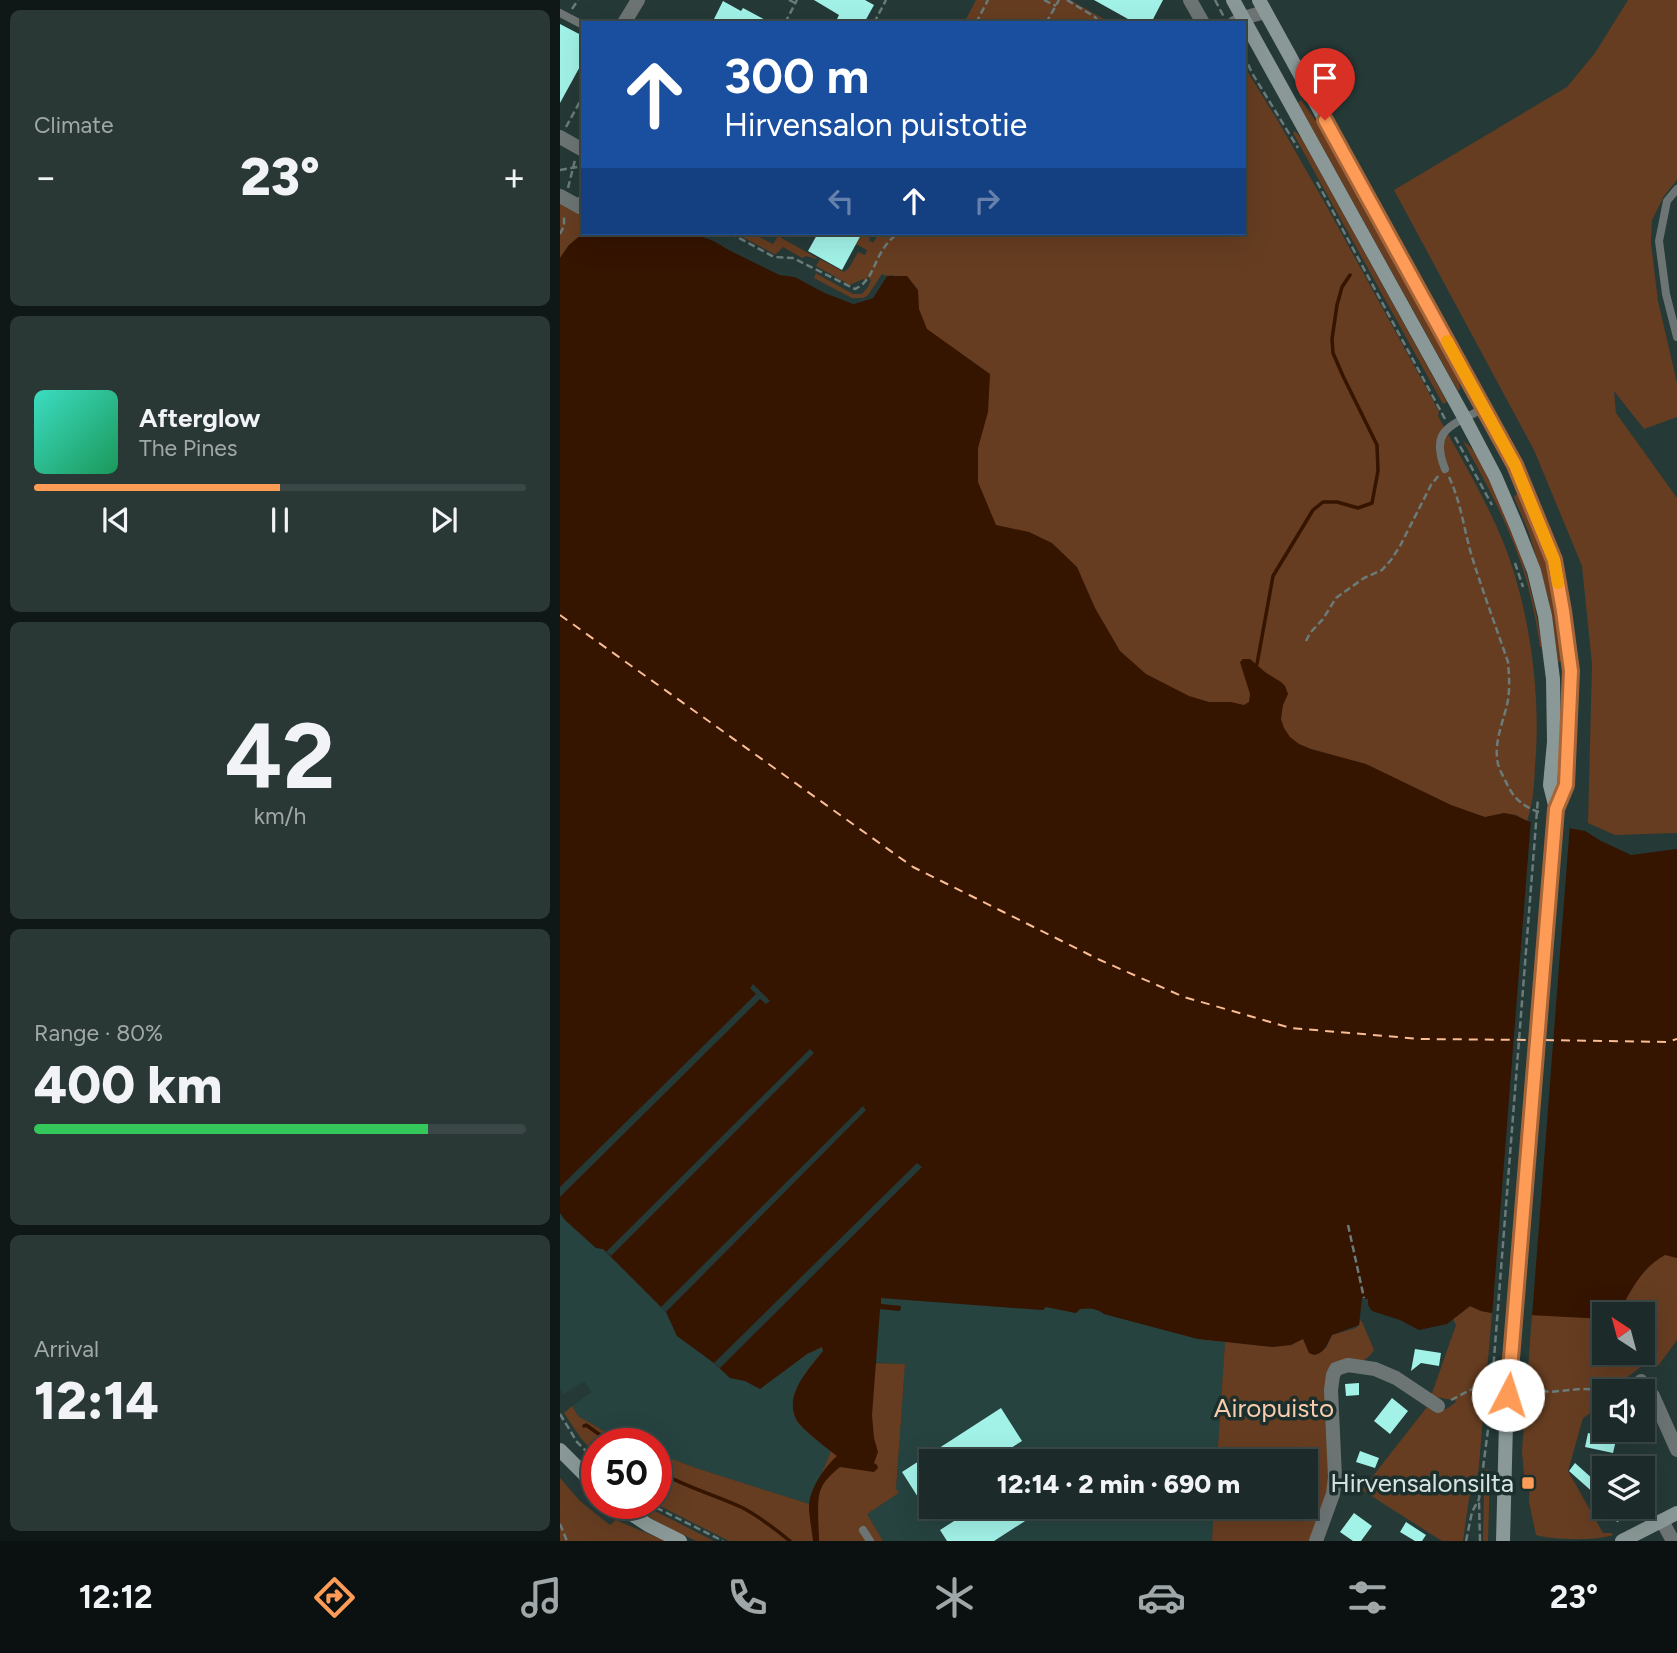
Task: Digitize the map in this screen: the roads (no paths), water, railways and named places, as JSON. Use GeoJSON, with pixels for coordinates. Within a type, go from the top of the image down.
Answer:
{"type":"FeatureCollection","features":[{"type":"Feature","properties":{"kind":"main road"},"geometry":{"type":"LineString","coordinates":[[1233,0],[1234,20]]}},
{"type":"Feature","properties":{"kind":"main road"},"geometry":{"type":"LineString","coordinates":[[1262,6],[1515,465],[1554,560],[1571,671],[1566,785],[1549,811]]}},
{"type":"Feature","properties":{"kind":"main road"},"geometry":{"type":"LineString","coordinates":[[1247,34],[1495,476],[1534,571],[1549,646],[1553,679],[1554,742],[1506,1423],[1503,1541]]}},
{"type":"Feature","properties":{"kind":"main road"},"geometry":{"type":"LineString","coordinates":[[560,1450],[581,1471]]}},
{"type":"Feature","properties":{"kind":"main road"},"geometry":{"type":"LineString","coordinates":[[1622,1541],[1677,1513]]}},
{"type":"Feature","properties":{"kind":"main road"},"geometry":{"type":"LineString","coordinates":[[639,1519],[680,1541]]}},
{"type":"Feature","properties":{"kind":"street"},"geometry":{"type":"LineString","coordinates":[[625,21],[638,0]]}},
{"type":"Feature","properties":{"kind":"street"},"geometry":{"type":"LineString","coordinates":[[1191,0],[1202,21]]}},
{"type":"Feature","properties":{"kind":"street"},"geometry":{"type":"LineString","coordinates":[[1234,20],[1262,6]]}},
{"type":"Feature","properties":{"kind":"street"},"geometry":{"type":"LineString","coordinates":[[1247,34],[1262,6]]}},
{"type":"Feature","properties":{"kind":"street"},"geometry":{"type":"LineString","coordinates":[[560,137],[581,149]]}},
{"type":"Feature","properties":{"kind":"street"},"geometry":{"type":"LineString","coordinates":[[560,196],[581,205]]}},
{"type":"Feature","properties":{"kind":"street"},"geometry":{"type":"LineString","coordinates":[[1315,1541],[1333,1494],[1335,1477],[1331,1390],[1336,1369],[1348,1365],[1375,1369],[1396,1378],[1438,1406]]}},
{"type":"Feature","properties":{"kind":"street"},"geometry":{"type":"LineString","coordinates":[[1655,1398],[1677,1450]]}},
{"type":"Feature","properties":{"kind":"street"},"geometry":{"type":"LineString","coordinates":[[1662,1521],[1673,1541]]}},
{"type":"Feature","properties":{"kind":"lane"},"geometry":{"type":"LineString","coordinates":[[560,13],[581,24]]}},
{"type":"Feature","properties":{"kind":"lane"},"geometry":{"type":"LineString","coordinates":[[1677,189],[1667,201],[1659,241],[1666,293],[1677,337]]}},
{"type":"Feature","properties":{"kind":"lane"},"geometry":{"type":"LineString","coordinates":[[1445,469],[1438,444],[1445,431],[1449,426],[1484,408]]}},
{"type":"Feature","properties":{"kind":"lane"},"geometry":{"type":"LineString","coordinates":[[863,1530],[870,1541]]}},
{"type":"Feature","properties":{"kind":"waterway"},"geometry":{"type":"LineString","coordinates":[[1257,664],[1273,576],[1313,510],[1323,502],[1337,502],[1358,508],[1372,503],[1378,471],[1377,445],[1333,353],[1332,339],[1337,305],[1342,287],[1350,275]]}},
{"type":"Feature","properties":{"kind":"waterway"},"geometry":{"type":"LineString","coordinates":[[584,1426],[590,1428]]}},
{"type":"Feature","properties":{"kind":"waterway"},"geometry":{"type":"LineString","coordinates":[[672,1479],[741,1507],[790,1541]]}},
{"type":"Feature","properties":{"kind":"place","name":"Hirvensalonsilta"},"geometry":{"type":"Point","coordinates":[1528,1483]}},
{"type":"Feature","properties":{"kind":"park label","name":"Airopuisto"},"geometry":{"type":"Point","coordinates":[1274,1408]}}]}
